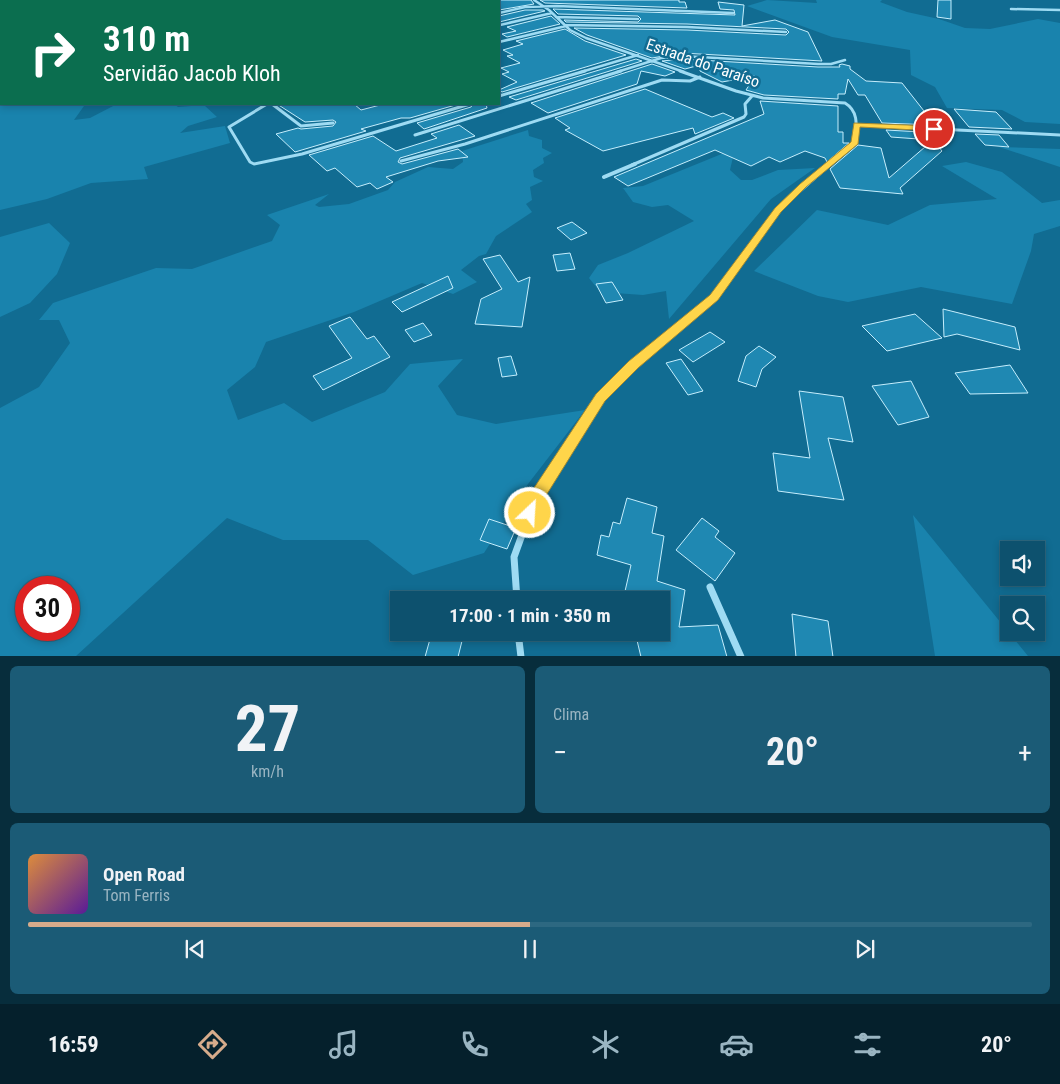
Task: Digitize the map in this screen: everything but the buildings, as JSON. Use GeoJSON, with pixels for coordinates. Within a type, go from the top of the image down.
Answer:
{"type":"FeatureCollection","features":[{"type":"Feature","properties":{"kind":"street","name":"Estrada do Paraíso"},"geometry":{"type":"LineString","coordinates":[[534,0],[566,26],[586,38],[752,96],[845,103],[852,106],[857,125]]}},
{"type":"Feature","properties":{"kind":"street"},"geometry":{"type":"LineString","coordinates":[[500,14],[542,6],[733,13]]}},
{"type":"Feature","properties":{"kind":"street"},"geometry":{"type":"LineString","coordinates":[[1011,9],[1060,10]]}},
{"type":"Feature","properties":{"kind":"street"},"geometry":{"type":"LineString","coordinates":[[500,25],[554,15],[638,19]]}},
{"type":"Feature","properties":{"kind":"street"},"geometry":{"type":"LineString","coordinates":[[500,42],[566,26],[686,26],[786,32]]}},
{"type":"Feature","properties":{"kind":"street"},"geometry":{"type":"LineString","coordinates":[[500,96],[638,55]]}},
{"type":"Feature","properties":{"kind":"street"},"geometry":{"type":"LineString","coordinates":[[415,135],[652,60],[682,56],[831,64],[845,60]]}},
{"type":"Feature","properties":{"kind":"street"},"geometry":{"type":"LineString","coordinates":[[401,161],[465,144],[662,80],[690,81],[700,77]]}},
{"type":"Feature","properties":{"kind":"street"},"geometry":{"type":"LineString","coordinates":[[604,177],[744,117],[745,104],[752,96]]}},
{"type":"Feature","properties":{"kind":"street"},"geometry":{"type":"LineString","coordinates":[[265,105],[229,126],[250,162],[259,165],[467,105]]}},
{"type":"Feature","properties":{"kind":"street"},"geometry":{"type":"LineString","coordinates":[[273,105],[301,126],[333,123]]}},
{"type":"Feature","properties":{"kind":"street"},"geometry":{"type":"LineString","coordinates":[[516,591],[514,557],[535,499],[600,397],[633,364],[714,298],[778,210],[803,186],[855,143],[857,125],[1060,135]]}},
{"type":"Feature","properties":{"kind":"street"},"geometry":{"type":"LineString","coordinates":[[710,587],[742,656]]}},
{"type":"Feature","properties":{"kind":"street"},"geometry":{"type":"LineString","coordinates":[[519,641],[521,656]]}},
{"type":"Feature","properties":{"kind":"shaded area"},"geometry":{"type":"Polygon","coordinates":[[[767,0],[817,3],[816,0],[882,0],[880,2],[907,12],[939,19],[965,28],[990,29],[1038,19],[1060,23],[1060,124],[1025,122],[1002,110],[947,108],[935,87],[911,75],[910,50],[832,37],[747,6],[767,0]]]}},
{"type":"Feature","properties":{"kind":"shaded area"},"geometry":{"type":"Polygon","coordinates":[[[0,105],[89,105],[84,106],[74,120],[90,118],[115,105],[175,105],[178,107],[204,105],[217,117],[188,126],[180,133],[225,126],[230,143],[144,167],[148,179],[91,183],[47,199],[0,210],[0,105]]]}},
{"type":"Feature","properties":{"kind":"shaded area"},"geometry":{"type":"Polygon","coordinates":[[[528,130],[529,136],[542,140],[542,148],[552,153],[543,158],[544,163],[533,170],[534,177],[543,181],[530,187],[532,200],[526,204],[532,212],[496,236],[486,254],[479,256],[461,270],[477,282],[453,294],[422,283],[354,312],[266,342],[255,367],[227,390],[238,420],[284,403],[312,422],[385,392],[410,364],[463,359],[438,386],[457,415],[496,424],[585,410],[528,484],[484,553],[413,575],[368,540],[283,540],[227,518],[76,656],[0,656],[0,408],[39,387],[70,343],[59,320],[39,320],[53,303],[156,268],[192,269],[272,241],[280,225],[267,215],[329,194],[315,205],[319,207],[349,204],[388,190],[395,182],[428,167],[453,169],[463,162],[462,151],[528,130]]]}},
{"type":"Feature","properties":{"kind":"shaded area"},"geometry":{"type":"Polygon","coordinates":[[[999,147],[1060,149],[1060,167],[999,147]]]}},
{"type":"Feature","properties":{"kind":"shaded area"},"geometry":{"type":"Polygon","coordinates":[[[724,153],[733,157],[730,170],[741,180],[752,180],[778,170],[815,168],[771,199],[669,319],[666,291],[643,295],[615,293],[597,288],[589,278],[598,265],[628,253],[694,221],[668,205],[652,207],[633,202],[623,188],[643,186],[724,153]]]}},
{"type":"Feature","properties":{"kind":"shaded area"},"geometry":{"type":"Polygon","coordinates":[[[966,162],[1002,172],[1042,203],[1060,200],[1060,226],[1034,234],[1031,251],[1012,304],[921,287],[848,302],[818,296],[754,271],[817,210],[888,225],[930,205],[997,199],[942,166],[966,162]]]}},
{"type":"Feature","properties":{"kind":"shaded area"},"geometry":{"type":"Polygon","coordinates":[[[49,223],[70,243],[57,274],[30,303],[0,317],[0,237],[49,223]]]}},
{"type":"Feature","properties":{"kind":"shaded area"},"geometry":{"type":"Polygon","coordinates":[[[913,515],[1000,622],[1000,641],[1016,641],[1028,656],[935,656],[913,515]]]}},
{"type":"Feature","properties":{"kind":"route"},"geometry":{"type":"LineString","coordinates":[[530,513],[535,499],[600,397],[633,364],[714,298],[778,210],[803,186],[855,143],[857,125],[934,129]]}}]}
